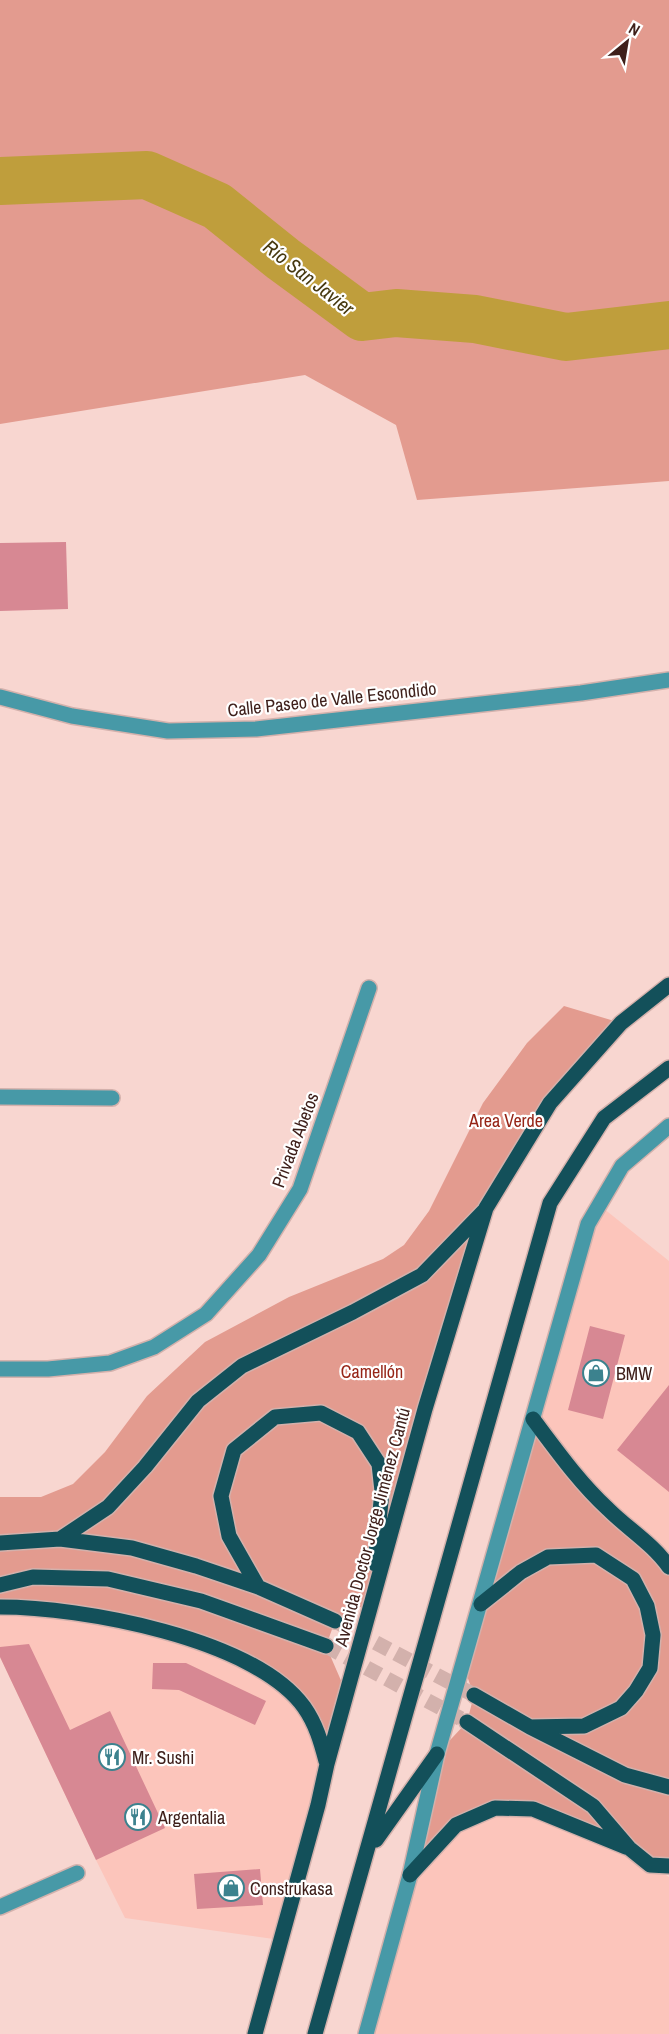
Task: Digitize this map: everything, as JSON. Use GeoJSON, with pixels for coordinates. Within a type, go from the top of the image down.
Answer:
{"type":"FeatureCollection","features":[{"type":"Feature","properties":{"kind":"main road","name":"Avenida Doctor Jorge Jiménez Cantú"},"geometry":{"type":"LineString","coordinates":[[255,2034],[425,1409],[486,1208],[550,1103],[621,1023],[669,985]]}},
{"type":"Feature","properties":{"kind":"main road"},"geometry":{"type":"LineString","coordinates":[[315,2034],[369,1850],[550,1203],[604,1118],[669,1068]]}},
{"type":"Feature","properties":{"kind":"main road"},"geometry":{"type":"LineString","coordinates":[[60,1539],[108,1507],[145,1467],[198,1401],[242,1366],[353,1312],[422,1275],[486,1208]]}},
{"type":"Feature","properties":{"kind":"main road"},"geometry":{"type":"LineString","coordinates":[[258,1587],[229,1536],[221,1496],[234,1450],[275,1418],[321,1413],[358,1432],[378,1464],[382,1491],[372,1601]]}},
{"type":"Feature","properties":{"kind":"main road"},"geometry":{"type":"LineString","coordinates":[[533,1419],[577,1478],[660,1555],[669,1567]]}},
{"type":"Feature","properties":{"kind":"main road"},"geometry":{"type":"LineString","coordinates":[[0,1543],[60,1539],[132,1548],[258,1587],[335,1621]]}},
{"type":"Feature","properties":{"kind":"main road"},"geometry":{"type":"LineString","coordinates":[[481,1604],[521,1572],[548,1557],[596,1555],[633,1579],[647,1606],[653,1635],[650,1668],[636,1691],[621,1708],[584,1726],[530,1727]]}},
{"type":"Feature","properties":{"kind":"main road"},"geometry":{"type":"LineString","coordinates":[[0,1585],[33,1577],[108,1579],[201,1600],[326,1646]]}},
{"type":"Feature","properties":{"kind":"main road"},"geometry":{"type":"LineString","coordinates":[[0,1607],[120,1620],[174,1634],[219,1650],[251,1665],[282,1684],[303,1706],[319,1734],[327,1764]]}},
{"type":"Feature","properties":{"kind":"main road"},"geometry":{"type":"LineString","coordinates":[[474,1695],[625,1776],[669,1787]]}},
{"type":"Feature","properties":{"kind":"main road"},"geometry":{"type":"LineString","coordinates":[[467,1722],[593,1806],[629,1848],[650,1865],[669,1866]]}},
{"type":"Feature","properties":{"kind":"main road"},"geometry":{"type":"LineString","coordinates":[[369,1850],[437,1754]]}},
{"type":"Feature","properties":{"kind":"main road"},"geometry":{"type":"LineString","coordinates":[[410,1875],[456,1825],[495,1808],[533,1809],[629,1848]]}},
{"type":"Feature","properties":{"kind":"street","name":"Calle Paseo de Valle Escondido"},"geometry":{"type":"LineString","coordinates":[[0,697],[72,716],[168,731],[256,729],[581,693],[669,680]]}},
{"type":"Feature","properties":{"kind":"street","name":"Privada Abetos"},"geometry":{"type":"LineString","coordinates":[[0,1369],[48,1370],[110,1363],[153,1347],[206,1314],[259,1255],[300,1189],[369,988]]}},
{"type":"Feature","properties":{"kind":"street"},"geometry":{"type":"LineString","coordinates":[[0,1097],[112,1098]]}},
{"type":"Feature","properties":{"kind":"street"},"geometry":{"type":"LineString","coordinates":[[366,2034],[410,1875],[437,1754],[588,1224],[622,1166],[669,1126]]}},
{"type":"Feature","properties":{"kind":"street"},"geometry":{"type":"LineString","coordinates":[[0,1907],[77,1873]]}},
{"type":"Feature","properties":{"kind":"shaded area"},"geometry":{"type":"Polygon","coordinates":[[[598,1204],[669,1261],[669,1567],[608,1509],[533,1419],[598,1204]]]}},
{"type":"Feature","properties":{"kind":"shaded area"},"geometry":{"type":"Polygon","coordinates":[[[0,1607],[120,1620],[251,1665],[303,1706],[327,1764],[281,1940],[125,1918],[0,1657],[0,1607]]]}},
{"type":"Feature","properties":{"kind":"shaded area"},"geometry":{"type":"Polygon","coordinates":[[[495,1808],[533,1809],[650,1865],[669,1877],[669,2034],[366,2034],[410,1875],[456,1825],[495,1808]]]}},
{"type":"Feature","properties":{"kind":"green space"},"geometry":{"type":"Polygon","coordinates":[[[0,0],[669,0],[669,481],[417,500],[396,425],[305,375],[0,424],[0,0]]]}},
{"type":"Feature","properties":{"kind":"green space"},"geometry":{"type":"Polygon","coordinates":[[[564,1006],[621,1023],[550,1103],[486,1208],[372,1601],[335,1621],[326,1646],[346,1692],[327,1764],[303,1706],[251,1665],[120,1620],[0,1607],[0,1497],[41,1497],[73,1484],[105,1452],[147,1396],[205,1342],[289,1297],[383,1259],[404,1245],[429,1211],[483,1103],[527,1043],[564,1006]]]}},
{"type":"Feature","properties":{"kind":"green space"},"geometry":{"type":"Polygon","coordinates":[[[533,1419],[669,1567],[669,1866],[571,1823],[495,1808],[456,1825],[410,1875],[437,1754],[467,1722],[474,1695],[463,1665],[533,1419]]]}},
{"type":"Feature","properties":{"kind":"building"},"geometry":{"type":"Polygon","coordinates":[[[66,542],[68,609],[0,611],[0,543],[66,542]]]}},
{"type":"Feature","properties":{"kind":"building","name":"BMW"},"geometry":{"type":"Polygon","coordinates":[[[590,1326],[625,1335],[603,1419],[568,1410],[590,1326]]]}},
{"type":"Feature","properties":{"kind":"building","name":"BMW"},"geometry":{"type":"Polygon","coordinates":[[[669,1385],[669,1492],[617,1450],[669,1385]]]}},
{"type":"Feature","properties":{"kind":"building"},"geometry":{"type":"Polygon","coordinates":[[[29,1644],[70,1730],[110,1711],[165,1828],[96,1860],[0,1657],[0,1647],[29,1644]]]}},
{"type":"Feature","properties":{"kind":"building"},"geometry":{"type":"Polygon","coordinates":[[[153,1663],[186,1663],[266,1701],[255,1725],[179,1690],[152,1689],[153,1663]]]}},
{"type":"Feature","properties":{"kind":"building"},"geometry":{"type":"Polygon","coordinates":[[[260,1869],[263,1905],[197,1909],[194,1874],[260,1869]]]}},
{"type":"Feature","properties":{"kind":"waterway","name":"Río San Javier"},"geometry":{"type":"LineString","coordinates":[[0,181],[147,175],[217,206],[283,259],[362,317],[396,313],[475,319],[566,337],[669,325]]}},
{"type":"Feature","properties":{"kind":"tunnel"},"geometry":{"type":"LineString","coordinates":[[335,1621],[474,1695]]}},
{"type":"Feature","properties":{"kind":"tunnel"},"geometry":{"type":"LineString","coordinates":[[326,1646],[467,1722]]}},
{"type":"Feature","properties":{"kind":"place","name":"BMW"},"geometry":{"type":"Point","coordinates":[596,1373]}},
{"type":"Feature","properties":{"kind":"place","name":"Mr. Sushi"},"geometry":{"type":"Point","coordinates":[112,1757]}},
{"type":"Feature","properties":{"kind":"place","name":"Argentalia"},"geometry":{"type":"Point","coordinates":[138,1817]}},
{"type":"Feature","properties":{"kind":"place","name":"Construkasa"},"geometry":{"type":"Point","coordinates":[231,1888]}},
{"type":"Feature","properties":{"kind":"park label","name":"Area Verde"},"geometry":{"type":"Point","coordinates":[506,1120]}},
{"type":"Feature","properties":{"kind":"park label","name":"Camellón"},"geometry":{"type":"Point","coordinates":[372,1371]}}]}
